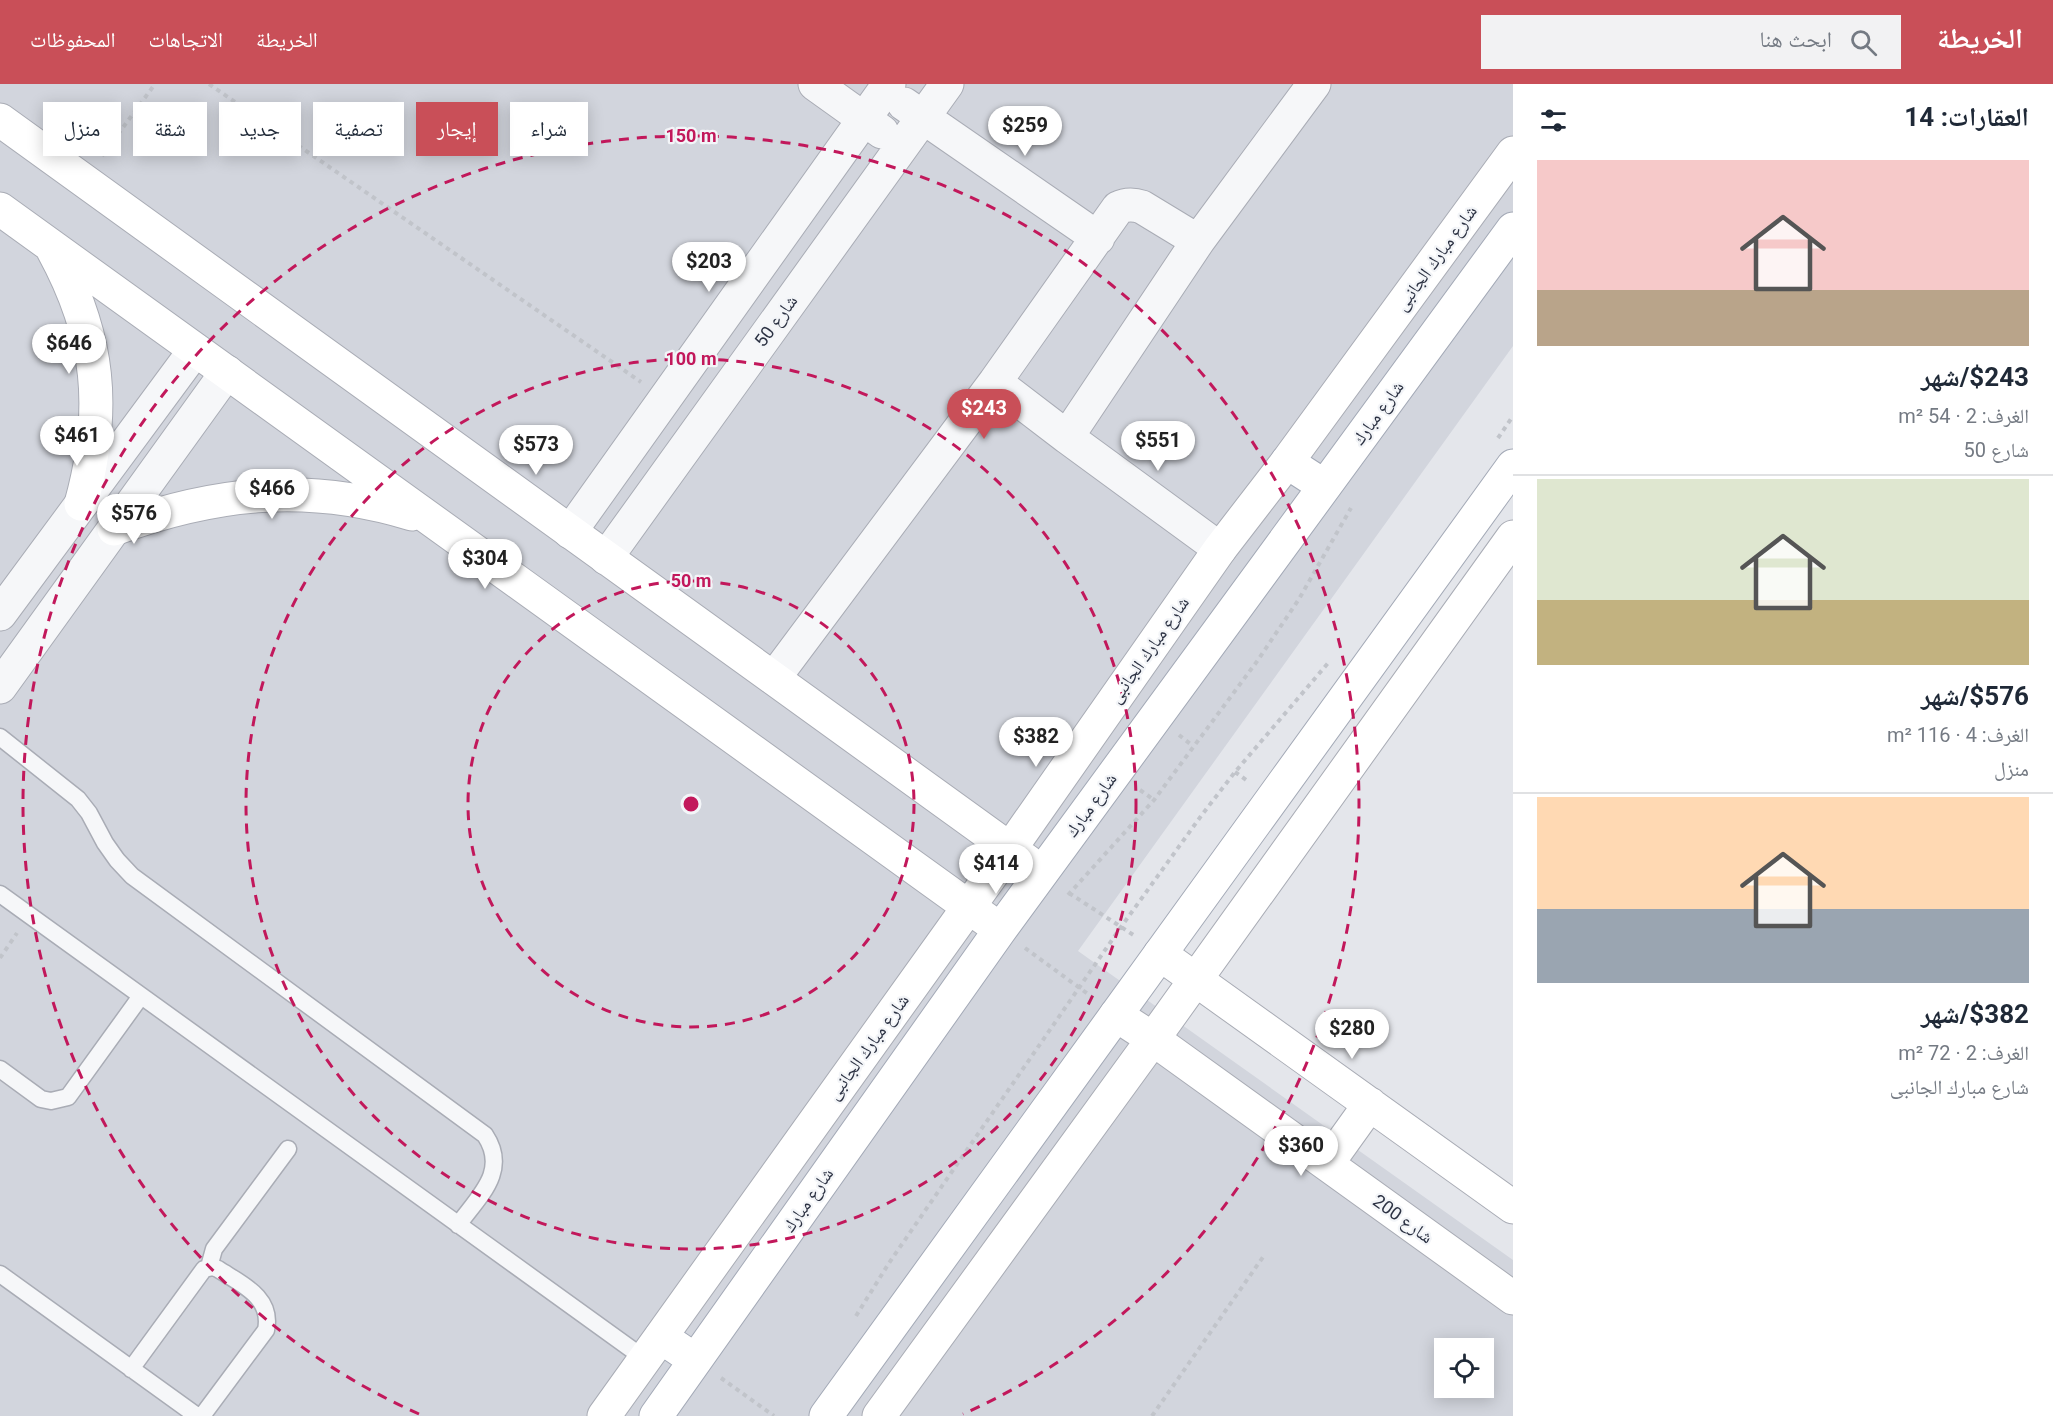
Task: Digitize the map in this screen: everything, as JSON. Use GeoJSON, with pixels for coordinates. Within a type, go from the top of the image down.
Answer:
{"type":"FeatureCollection","features":[{"type":"Feature","properties":{"kind":"main road"},"geometry":{"type":"LineString","coordinates":[[0,120],[1042,872]]}},
{"type":"Feature","properties":{"kind":"main road","name":"شارع مبارك الجانبى"},"geometry":{"type":"LineString","coordinates":[[604,1416],[1010,849],[1220,549],[1287,462],[1513,153]]}},
{"type":"Feature","properties":{"kind":"main road"},"geometry":{"type":"LineString","coordinates":[[0,209],[1000,930]]}},
{"type":"Feature","properties":{"kind":"main road","name":"شارع مبارك"},"geometry":{"type":"LineString","coordinates":[[656,1416],[1000,930],[1513,229]]}},
{"type":"Feature","properties":{"kind":"main road"},"geometry":{"type":"LineString","coordinates":[[51,246],[80,306],[95,372],[97,405],[95,438],[90,472],[81,504]]}},
{"type":"Feature","properties":{"kind":"main road"},"geometry":{"type":"LineString","coordinates":[[826,1416],[1160,954],[1502,456]]}},
{"type":"Feature","properties":{"kind":"main road"},"geometry":{"type":"LineString","coordinates":[[1287,462],[1324,486]]}},
{"type":"Feature","properties":{"kind":"main road"},"geometry":{"type":"LineString","coordinates":[[114,529],[192,504],[272,494],[312,495],[353,500],[393,508],[431,520]]}},
{"type":"Feature","properties":{"kind":"main road"},"geometry":{"type":"LineString","coordinates":[[879,1416],[1513,537]]}},
{"type":"Feature","properties":{"kind":"main road"},"geometry":{"type":"LineString","coordinates":[[930,879],[961,885],[978,877],[987,860],[982,829]]}},
{"type":"Feature","properties":{"kind":"main road"},"geometry":{"type":"LineString","coordinates":[[1160,954],[1513,1207]]}},
{"type":"Feature","properties":{"kind":"main road","name":"شارع 200"},"geometry":{"type":"LineString","coordinates":[[1116,1015],[1153,1039],[1513,1298]]}},
{"type":"Feature","properties":{"kind":"main road"},"geometry":{"type":"LineString","coordinates":[[1326,1164],[1370,1104]]}},
{"type":"Feature","properties":{"kind":"main road"},"geometry":{"type":"LineString","coordinates":[[653,1348],[695,1360]]}},
{"type":"Feature","properties":{"kind":"street"},"geometry":{"type":"LineString","coordinates":[[815,84],[902,146]]}},
{"type":"Feature","properties":{"kind":"street","name":"شارع 50"},"geometry":{"type":"LineString","coordinates":[[606,558],[946,84]]}},
{"type":"Feature","properties":{"kind":"street"},"geometry":{"type":"LineString","coordinates":[[1067,437],[1198,241],[1314,84]]}},
{"type":"Feature","properties":{"kind":"street"},"geometry":{"type":"LineString","coordinates":[[570,532],[864,119],[883,86],[923,117],[1098,238]]}},
{"type":"Feature","properties":{"kind":"street"},"geometry":{"type":"LineString","coordinates":[[774,678],[995,382],[1118,208],[1135,205],[1198,241]]}},
{"type":"Feature","properties":{"kind":"street"},"geometry":{"type":"LineString","coordinates":[[0,614],[195,350]]}},
{"type":"Feature","properties":{"kind":"street"},"geometry":{"type":"LineString","coordinates":[[0,687],[227,372]]}},
{"type":"Feature","properties":{"kind":"street"},"geometry":{"type":"LineString","coordinates":[[995,382],[1220,549]]}},
{"type":"Feature","properties":{"kind":"lane"},"geometry":{"type":"LineString","coordinates":[[0,737],[78,800],[89,813],[111,852],[132,876],[485,1136],[494,1155],[495,1166],[492,1177],[459,1225]]}},
{"type":"Feature","properties":{"kind":"lane"},"geometry":{"type":"LineString","coordinates":[[0,894],[459,1225],[653,1348]]}},
{"type":"Feature","properties":{"kind":"lane"},"geometry":{"type":"LineString","coordinates":[[0,1070],[41,1099],[60,1100],[68,1096],[141,996]]}},
{"type":"Feature","properties":{"kind":"lane"},"geometry":{"type":"LineString","coordinates":[[209,1267],[214,1249],[288,1149]]}},
{"type":"Feature","properties":{"kind":"lane"},"geometry":{"type":"LineString","coordinates":[[131,1369],[200,1272],[209,1267],[218,1269],[260,1298],[265,1307],[267,1322],[266,1330],[202,1416]]}},
{"type":"Feature","properties":{"kind":"lane"},"geometry":{"type":"LineString","coordinates":[[0,1274],[197,1416]]}},
{"type":"Feature","properties":{"kind":"path"},"geometry":{"type":"LineString","coordinates":[[83,180],[155,84]]}},
{"type":"Feature","properties":{"kind":"path"},"geometry":{"type":"LineString","coordinates":[[210,84],[665,399]]}},
{"type":"Feature","properties":{"kind":"path"},"geometry":{"type":"LineString","coordinates":[[1502,456],[1513,416]]}},
{"type":"Feature","properties":{"kind":"path"},"geometry":{"type":"LineString","coordinates":[[1069,893],[1154,800],[1264,652],[1299,599],[1353,504]]}},
{"type":"Feature","properties":{"kind":"path"},"geometry":{"type":"LineString","coordinates":[[855,1318],[889,1263],[1121,927],[1235,772],[1336,654]]}},
{"type":"Feature","properties":{"kind":"path"},"geometry":{"type":"LineString","coordinates":[[1042,872],[1069,893],[1160,954]]}},
{"type":"Feature","properties":{"kind":"path"},"geometry":{"type":"LineString","coordinates":[[1000,930],[1116,1015]]}},
{"type":"Feature","properties":{"kind":"path"},"geometry":{"type":"LineString","coordinates":[[1152,1416],[1263,1257]]}},
{"type":"Feature","properties":{"kind":"path"},"geometry":{"type":"LineString","coordinates":[[695,1360],[774,1416]]}},
{"type":"Feature","properties":{"kind":"shaded area"},"geometry":{"type":"Polygon","coordinates":[[[0,84],[1513,84],[1513,346],[1078,951],[1513,1260],[1513,1416],[0,1416],[0,84]]]}}]}
